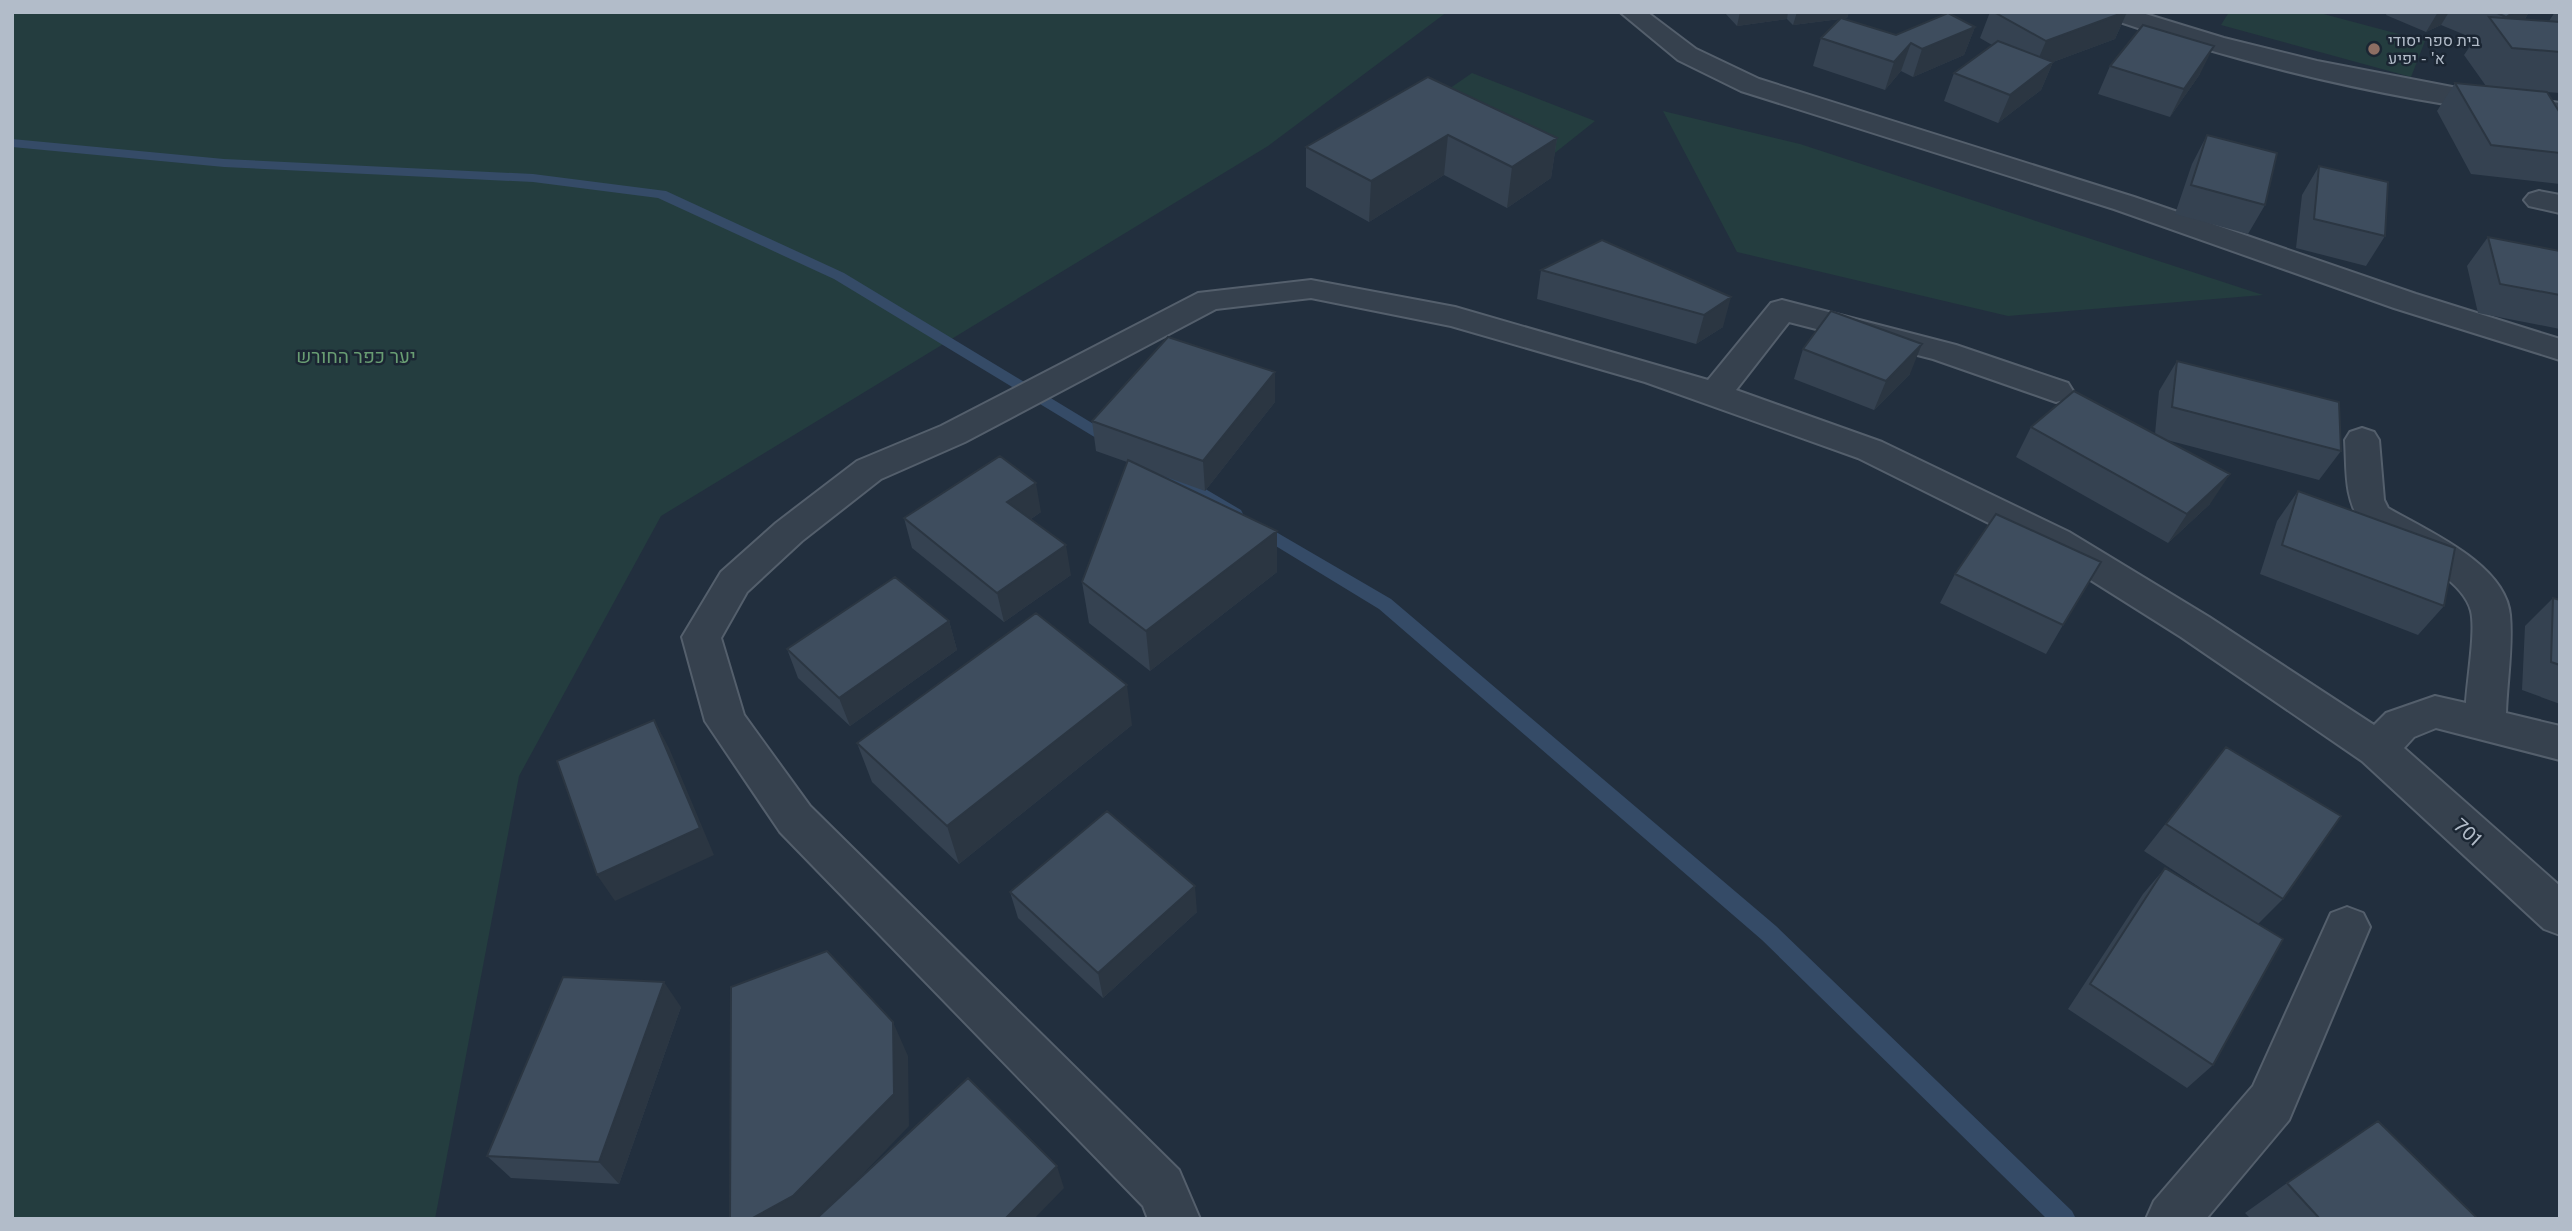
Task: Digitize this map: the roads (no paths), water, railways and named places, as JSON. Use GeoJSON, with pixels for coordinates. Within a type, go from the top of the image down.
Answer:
{"type":"FeatureCollection","features":[{"type":"Feature","properties":{"kind":"street"},"geometry":{"type":"LineString","coordinates":[[1632,12],[1672,47],[1701,66],[1749,85],[2124,202],[2404,301],[2560,350]]}},
{"type":"Feature","properties":{"kind":"street"},"geometry":{"type":"LineString","coordinates":[[2114,12],[2193,40],[2271,61],[2446,95],[2560,111]]}},
{"type":"Feature","properties":{"kind":"street","name":"701"},"geometry":{"type":"LineString","coordinates":[[1174,1219],[1161,1188],[796,820],[725,721],[701,637],[734,582],[789,532],[869,470],[953,434],[1209,300],[1311,289],[1455,317],[1657,374],[1870,450],[2056,541],[2194,626],[2376,748],[2560,915]]}},
{"type":"Feature","properties":{"kind":"street"},"geometry":{"type":"LineString","coordinates":[[1714,395],[1782,310],[1944,352],[2056,391]]}},
{"type":"Feature","properties":{"kind":"street"},"geometry":{"type":"LineString","coordinates":[[2362,440],[2366,500],[2375,517],[2449,561],[2480,586],[2491,613],[2485,724]]}},
{"type":"Feature","properties":{"kind":"street"},"geometry":{"type":"LineString","coordinates":[[2376,748],[2400,725],[2435,712],[2560,743]]}},
{"type":"Feature","properties":{"kind":"street"},"geometry":{"type":"LineString","coordinates":[[2172,1219],[2271,1102],[2347,927]]}},
{"type":"Feature","properties":{"kind":"waterway"},"geometry":{"type":"LineString","coordinates":[[12,143],[224,163],[533,178],[661,194],[839,276],[1112,440]]}},
{"type":"Feature","properties":{"kind":"waterway"},"geometry":{"type":"LineString","coordinates":[[1163,470],[1235,514]]}},
{"type":"Feature","properties":{"kind":"waterway"},"geometry":{"type":"LineString","coordinates":[[1259,528],[1385,604],[1769,933],[2064,1219]]}},
{"type":"Feature","properties":{"kind":"place","name":"בית ספר יסודי א' - יפיע"},"geometry":{"type":"Point","coordinates":[2374,49]}},
{"type":"Feature","properties":{"kind":"park label","name":"יער כפר החורש"},"geometry":{"type":"Point","coordinates":[356,356]}}]}
